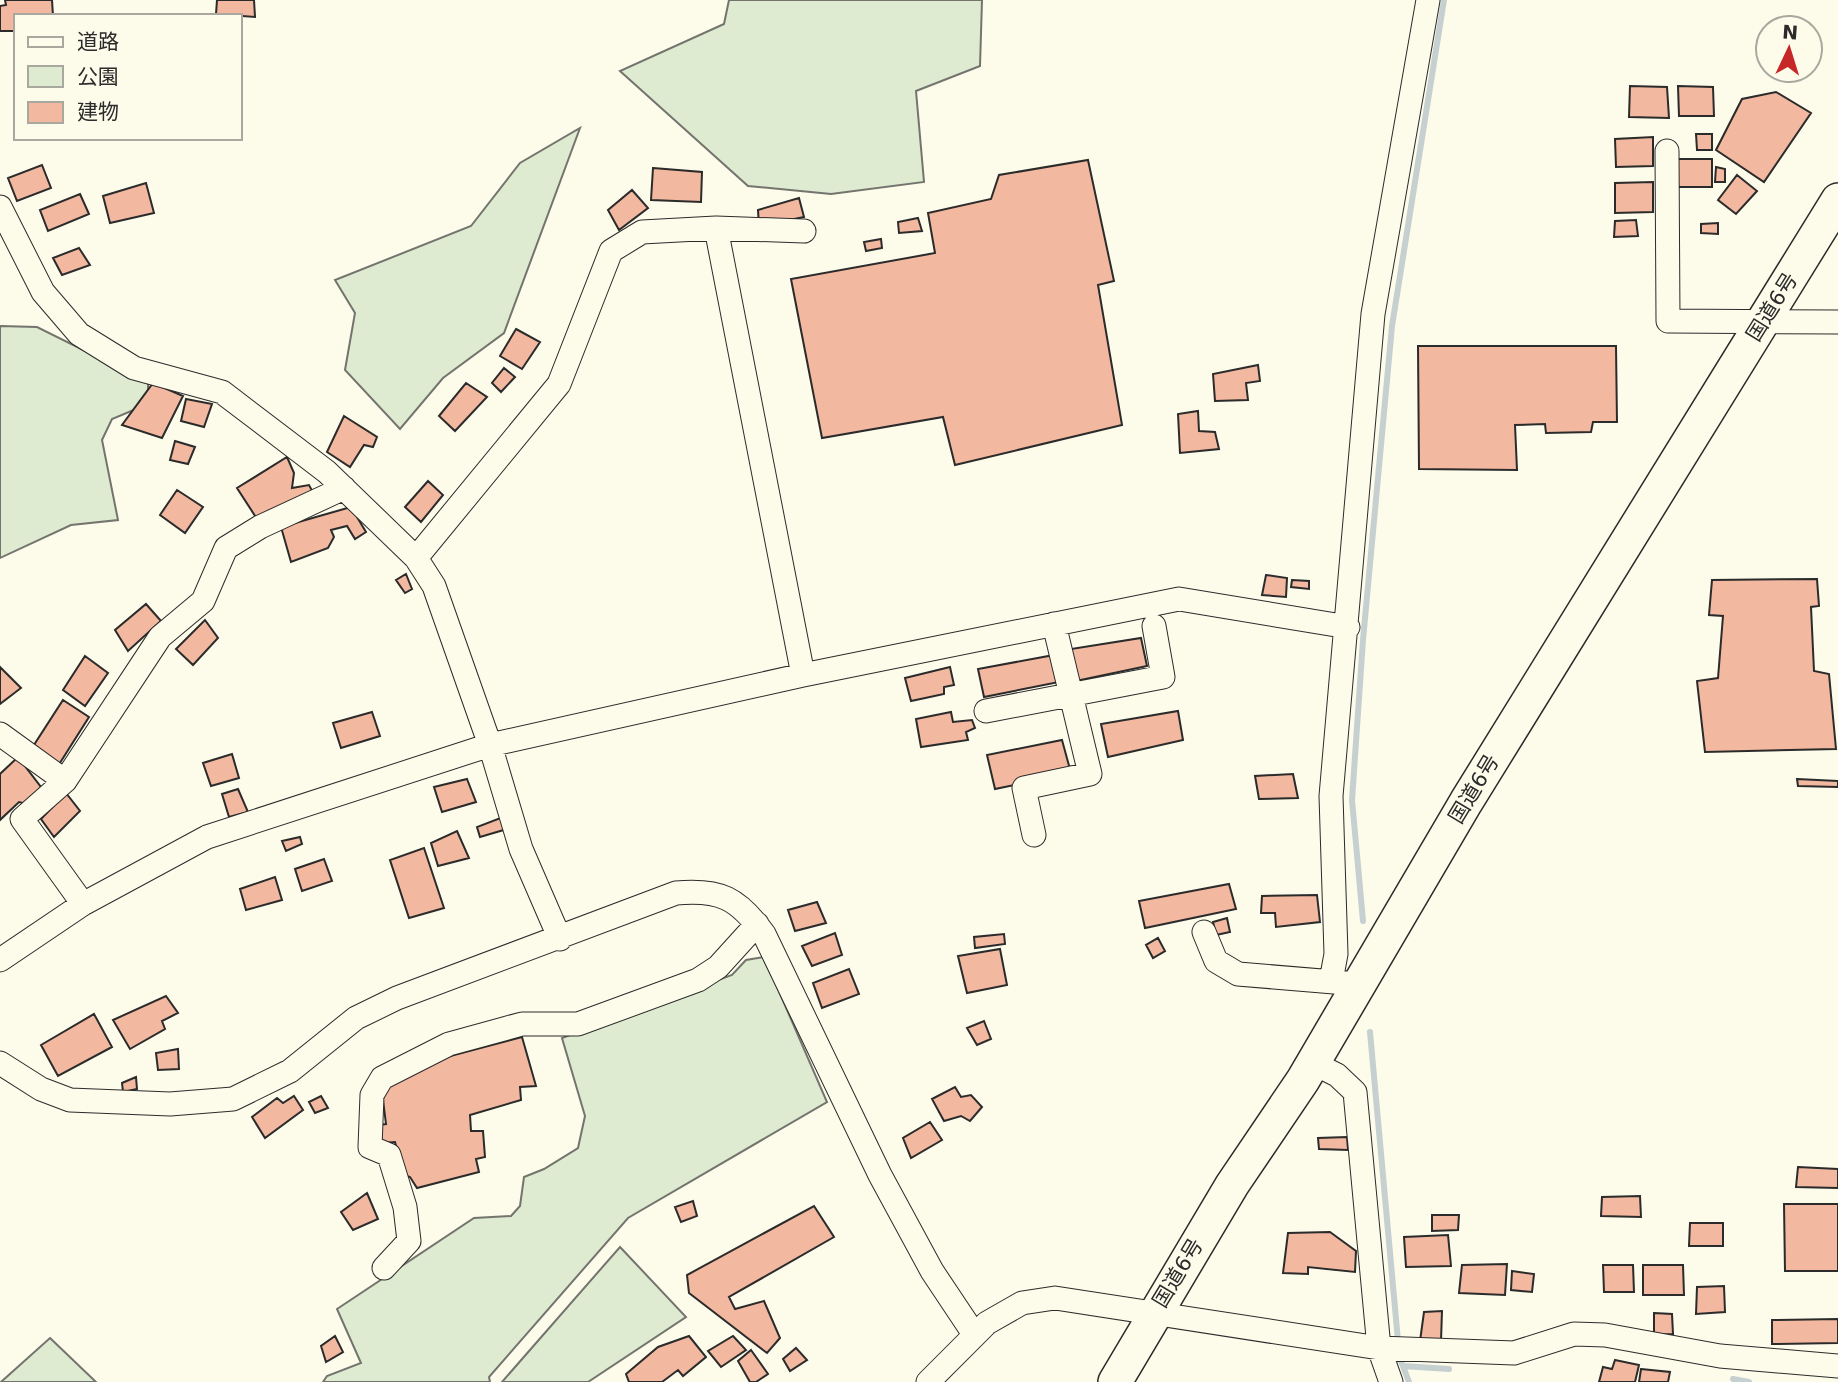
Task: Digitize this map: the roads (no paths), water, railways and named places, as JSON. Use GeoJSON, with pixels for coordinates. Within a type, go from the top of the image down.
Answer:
{"type":"FeatureCollection","features":[{"type":"Feature","properties":{"kind":"highway","name":"国道6号"},"geometry":{"type":"LineString","coordinates":[[1115,1382],[1232,1185],[1313,1062],[1345,983],[1466,802],[1838,200]]}},
{"type":"Feature","properties":{"kind":"street"},"geometry":{"type":"LineString","coordinates":[[1204,932],[1216,961],[1238,974],[1345,983],[1336,954],[1331,796],[1348,626],[1373,314],[1428,0]]}},
{"type":"Feature","properties":{"kind":"street"},"geometry":{"type":"LineString","coordinates":[[1667,151],[1668,321],[1838,322]]}},
{"type":"Feature","properties":{"kind":"street"},"geometry":{"type":"LineString","coordinates":[[0,207],[43,292],[79,334],[134,368],[222,392],[344,488],[416,558],[434,586],[490,745],[522,849],[560,939]]}},
{"type":"Feature","properties":{"kind":"street"},"geometry":{"type":"LineString","coordinates":[[416,558],[559,384],[611,251],[642,232],[716,228],[804,231]]}},
{"type":"Feature","properties":{"kind":"street"},"geometry":{"type":"LineString","coordinates":[[716,228],[803,675]]}},
{"type":"Feature","properties":{"kind":"street"},"geometry":{"type":"LineString","coordinates":[[83,904],[22,819],[65,781],[160,637],[203,601],[226,548],[260,527],[344,488]]}},
{"type":"Feature","properties":{"kind":"street"},"geometry":{"type":"LineString","coordinates":[[0,960],[83,904],[207,837],[490,745],[803,675],[1179,599],[1348,626]]}},
{"type":"Feature","properties":{"kind":"street"},"geometry":{"type":"LineString","coordinates":[[1034,835],[1024,788],[1090,774],[1054,624]]}},
{"type":"Feature","properties":{"kind":"street"},"geometry":{"type":"LineString","coordinates":[[986,710],[1163,677],[1154,626]]}},
{"type":"Feature","properties":{"kind":"street"},"geometry":{"type":"LineString","coordinates":[[0,734],[65,781]]}},
{"type":"Feature","properties":{"kind":"street"},"geometry":{"type":"LineString","coordinates":[[0,1063],[41,1089],[70,1100],[170,1104],[233,1099],[290,1072],[356,1018],[397,998],[560,939],[676,893],[706,890],[730,899],[748,912],[776,954],[880,1175],[932,1271],[974,1334]]}},
{"type":"Feature","properties":{"kind":"street"},"geometry":{"type":"LineString","coordinates":[[384,1268],[409,1241],[405,1207],[389,1155],[370,1147],[372,1096],[382,1078],[449,1044],[522,1024],[578,1024],[698,980],[718,967],[757,924]]}},
{"type":"Feature","properties":{"kind":"street"},"geometry":{"type":"LineString","coordinates":[[1313,1062],[1337,1075],[1355,1092],[1379,1348],[1391,1382]]}},
{"type":"Feature","properties":{"kind":"street"},"geometry":{"type":"LineString","coordinates":[[928,1382],[974,1334],[1022,1303],[1055,1298],[1379,1348],[1514,1353],[1574,1334],[1605,1335],[1720,1356],[1838,1366]]}},
{"type":"Feature","properties":{"kind":"waterway"},"geometry":{"type":"LineString","coordinates":[[1363,921],[1352,800],[1363,640],[1392,326],[1444,0]]}},
{"type":"Feature","properties":{"kind":"waterway"},"geometry":{"type":"LineString","coordinates":[[1370,1032],[1398,1341]]}},
{"type":"Feature","properties":{"kind":"waterway"},"geometry":{"type":"LineString","coordinates":[[1401,1361],[1409,1382]]}},
{"type":"Feature","properties":{"kind":"waterway"},"geometry":{"type":"LineString","coordinates":[[1403,1366],[1449,1369]]}},
{"type":"Feature","properties":{"kind":"waterway"},"geometry":{"type":"LineString","coordinates":[[1733,1379],[1749,1382]]}}]}
